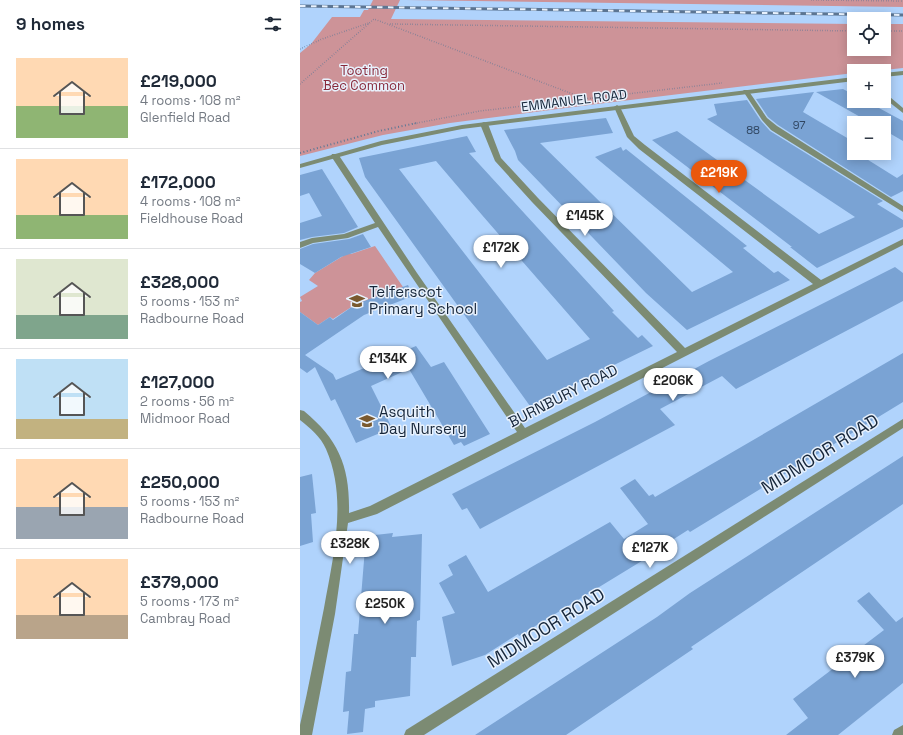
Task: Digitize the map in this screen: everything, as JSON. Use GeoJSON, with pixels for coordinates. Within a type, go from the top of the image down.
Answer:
{"type":"FeatureCollection","features":[{"type":"Feature","properties":{"kind":"street"},"geometry":{"type":"LineString","coordinates":[[891,75],[903,73]]}},
{"type":"Feature","properties":{"kind":"street","name":"EMMANUEL ROAD"},"geometry":{"type":"LineString","coordinates":[[300,166],[402,138],[484,124],[847,80]]}},
{"type":"Feature","properties":{"kind":"street"},"geometry":{"type":"LineString","coordinates":[[746,91],[764,119],[774,128],[903,210]]}},
{"type":"Feature","properties":{"kind":"street"},"geometry":{"type":"LineString","coordinates":[[891,100],[903,110]]}},
{"type":"Feature","properties":{"kind":"street"},"geometry":{"type":"LineString","coordinates":[[617,107],[631,137],[642,147],[820,284]]}},
{"type":"Feature","properties":{"kind":"street"},"geometry":{"type":"LineString","coordinates":[[484,124],[498,159],[535,200],[683,352]]}},
{"type":"Feature","properties":{"kind":"street"},"geometry":{"type":"LineString","coordinates":[[335,156],[523,433]]}},
{"type":"Feature","properties":{"kind":"street"},"geometry":{"type":"LineString","coordinates":[[300,245],[312,241],[345,236],[380,224]]}},
{"type":"Feature","properties":{"kind":"street","name":"BURNBURY ROAD"},"geometry":{"type":"LineString","coordinates":[[342,520],[373,510],[903,242]]}},
{"type":"Feature","properties":{"kind":"street"},"geometry":{"type":"LineString","coordinates":[[300,414],[326,437],[337,462],[342,491],[342,520],[338,563],[328,624],[305,735]]}},
{"type":"Feature","properties":{"kind":"street","name":"MIDMOOR ROAD"},"geometry":{"type":"LineString","coordinates":[[411,735],[903,423]]}},
{"type":"Feature","properties":{"kind":"street"},"geometry":{"type":"LineString","coordinates":[[899,735],[903,732]]}},
{"type":"Feature","properties":{"kind":"path"},"geometry":{"type":"LineString","coordinates":[[811,0],[903,1]]}},
{"type":"Feature","properties":{"kind":"path"},"geometry":{"type":"LineString","coordinates":[[300,49],[322,39],[370,22],[374,19],[592,101]]}},
{"type":"Feature","properties":{"kind":"path"},"geometry":{"type":"LineString","coordinates":[[300,84],[370,22]]}},
{"type":"Feature","properties":{"kind":"path"},"geometry":{"type":"LineString","coordinates":[[390,24],[847,30]]}},
{"type":"Feature","properties":{"kind":"path"},"geometry":{"type":"LineString","coordinates":[[891,31],[903,31]]}},
{"type":"Feature","properties":{"kind":"green space","name":"Tooting Bec Common"},"geometry":{"type":"Polygon","coordinates":[[[373,0],[400,0],[391,19],[847,24],[847,56],[891,56],[891,24],[903,24],[903,68],[891,69],[891,64],[847,64],[847,74],[450,123],[383,135],[300,156],[300,53],[311,44],[332,17],[360,17],[364,10],[368,10],[373,0]]]}},
{"type":"Feature","properties":{"kind":"green space"},"geometry":{"type":"Polygon","coordinates":[[[406,0],[903,0],[903,7],[406,0]]]}},
{"type":"Feature","properties":{"kind":"green space"},"geometry":{"type":"Polygon","coordinates":[[[375,246],[403,287],[353,306],[333,319],[330,317],[318,325],[300,312],[300,302],[302,301],[300,297],[318,286],[309,280],[315,273],[348,253],[351,254],[375,246]]]}},
{"type":"Feature","properties":{"kind":"building"},"geometry":{"type":"Polygon","coordinates":[[[843,89],[847,91],[847,108],[879,108],[903,121],[903,141],[891,134],[891,116],[859,116],[816,92],[843,89]]]}},
{"type":"Feature","properties":{"kind":"building"},"geometry":{"type":"Polygon","coordinates":[[[814,92],[803,112],[847,138],[847,160],[868,160],[897,178],[903,174],[903,191],[891,197],[778,125],[768,117],[756,99],[814,92]]]}},
{"type":"Feature","properties":{"kind":"building"},"geometry":{"type":"Polygon","coordinates":[[[747,100],[761,121],[770,131],[883,201],[877,204],[903,220],[903,227],[817,268],[790,247],[792,247],[652,140],[677,131],[819,234],[855,217],[707,119],[717,115],[714,104],[747,100]]]}},
{"type":"Feature","properties":{"kind":"building"},"geometry":{"type":"Polygon","coordinates":[[[606,118],[613,133],[540,143],[692,292],[733,272],[595,157],[621,147],[623,151],[626,149],[747,246],[743,248],[774,273],[778,271],[790,280],[687,330],[646,293],[518,160],[504,130],[606,118]]]}},
{"type":"Feature","properties":{"kind":"building"},"geometry":{"type":"Polygon","coordinates":[[[467,136],[476,152],[469,153],[614,311],[612,312],[638,338],[642,335],[653,346],[530,406],[365,177],[359,158],[467,136]],[[436,161],[399,169],[547,360],[590,339],[436,161]]]}},
{"type":"Feature","properties":{"kind":"building"},"geometry":{"type":"Polygon","coordinates":[[[322,169],[358,227],[344,233],[300,240],[300,223],[322,216],[309,193],[300,196],[300,175],[322,169]]]}},
{"type":"Feature","properties":{"kind":"building"},"geometry":{"type":"Polygon","coordinates":[[[363,234],[371,247],[341,257],[315,273],[300,264],[300,249],[313,244],[349,239],[363,234]]]}},
{"type":"Feature","properties":{"kind":"building"},"geometry":{"type":"Polygon","coordinates":[[[895,267],[903,273],[903,301],[736,389],[722,376],[660,409],[675,425],[480,529],[467,508],[462,510],[452,494],[595,422],[709,361],[895,267]]]}},
{"type":"Feature","properties":{"kind":"building"},"geometry":{"type":"Polygon","coordinates":[[[408,285],[413,296],[364,315],[305,355],[333,374],[336,380],[416,346],[431,367],[444,362],[490,434],[464,446],[461,442],[454,445],[409,369],[371,386],[392,428],[356,443],[335,399],[331,401],[315,367],[307,373],[300,368],[300,312],[318,325],[330,317],[333,320],[356,304],[408,285]]]}},
{"type":"Feature","properties":{"kind":"building"},"geometry":{"type":"Polygon","coordinates":[[[903,353],[903,402],[690,532],[688,530],[644,558],[645,559],[519,636],[518,634],[485,655],[452,666],[442,617],[455,613],[439,583],[453,575],[448,565],[466,555],[488,592],[610,522],[624,539],[648,524],[620,488],[635,479],[649,496],[653,494],[655,497],[903,353]]]}},
{"type":"Feature","properties":{"kind":"building"},"geometry":{"type":"Polygon","coordinates":[[[903,456],[903,504],[691,647],[693,649],[566,735],[475,735],[657,617],[690,593],[903,456]]]}},
{"type":"Feature","properties":{"kind":"building"},"geometry":{"type":"Polygon","coordinates":[[[312,474],[316,513],[311,514],[313,542],[300,546],[300,477],[312,474]]]}},
{"type":"Feature","properties":{"kind":"building"},"geometry":{"type":"Polygon","coordinates":[[[393,533],[392,537],[422,534],[420,620],[417,621],[416,657],[411,657],[410,696],[375,701],[375,707],[365,709],[363,732],[347,734],[349,711],[343,712],[346,672],[351,671],[354,634],[358,634],[366,536],[393,533]]]}},
{"type":"Feature","properties":{"kind":"building"},"geometry":{"type":"Polygon","coordinates":[[[869,592],[896,622],[903,617],[903,683],[838,735],[786,735],[808,718],[793,699],[884,630],[857,601],[869,592]]]}},
{"type":"Feature","properties":{"kind":"railway"},"geometry":{"type":"LineString","coordinates":[[300,6],[903,15]]}},
{"type":"Feature","properties":{"kind":"place","name":"Telferscot Primary School"},"geometry":{"type":"Point","coordinates":[357,301]}},
{"type":"Feature","properties":{"kind":"place","name":"Asquith Day Nursery"},"geometry":{"type":"Point","coordinates":[367,421]}}]}
